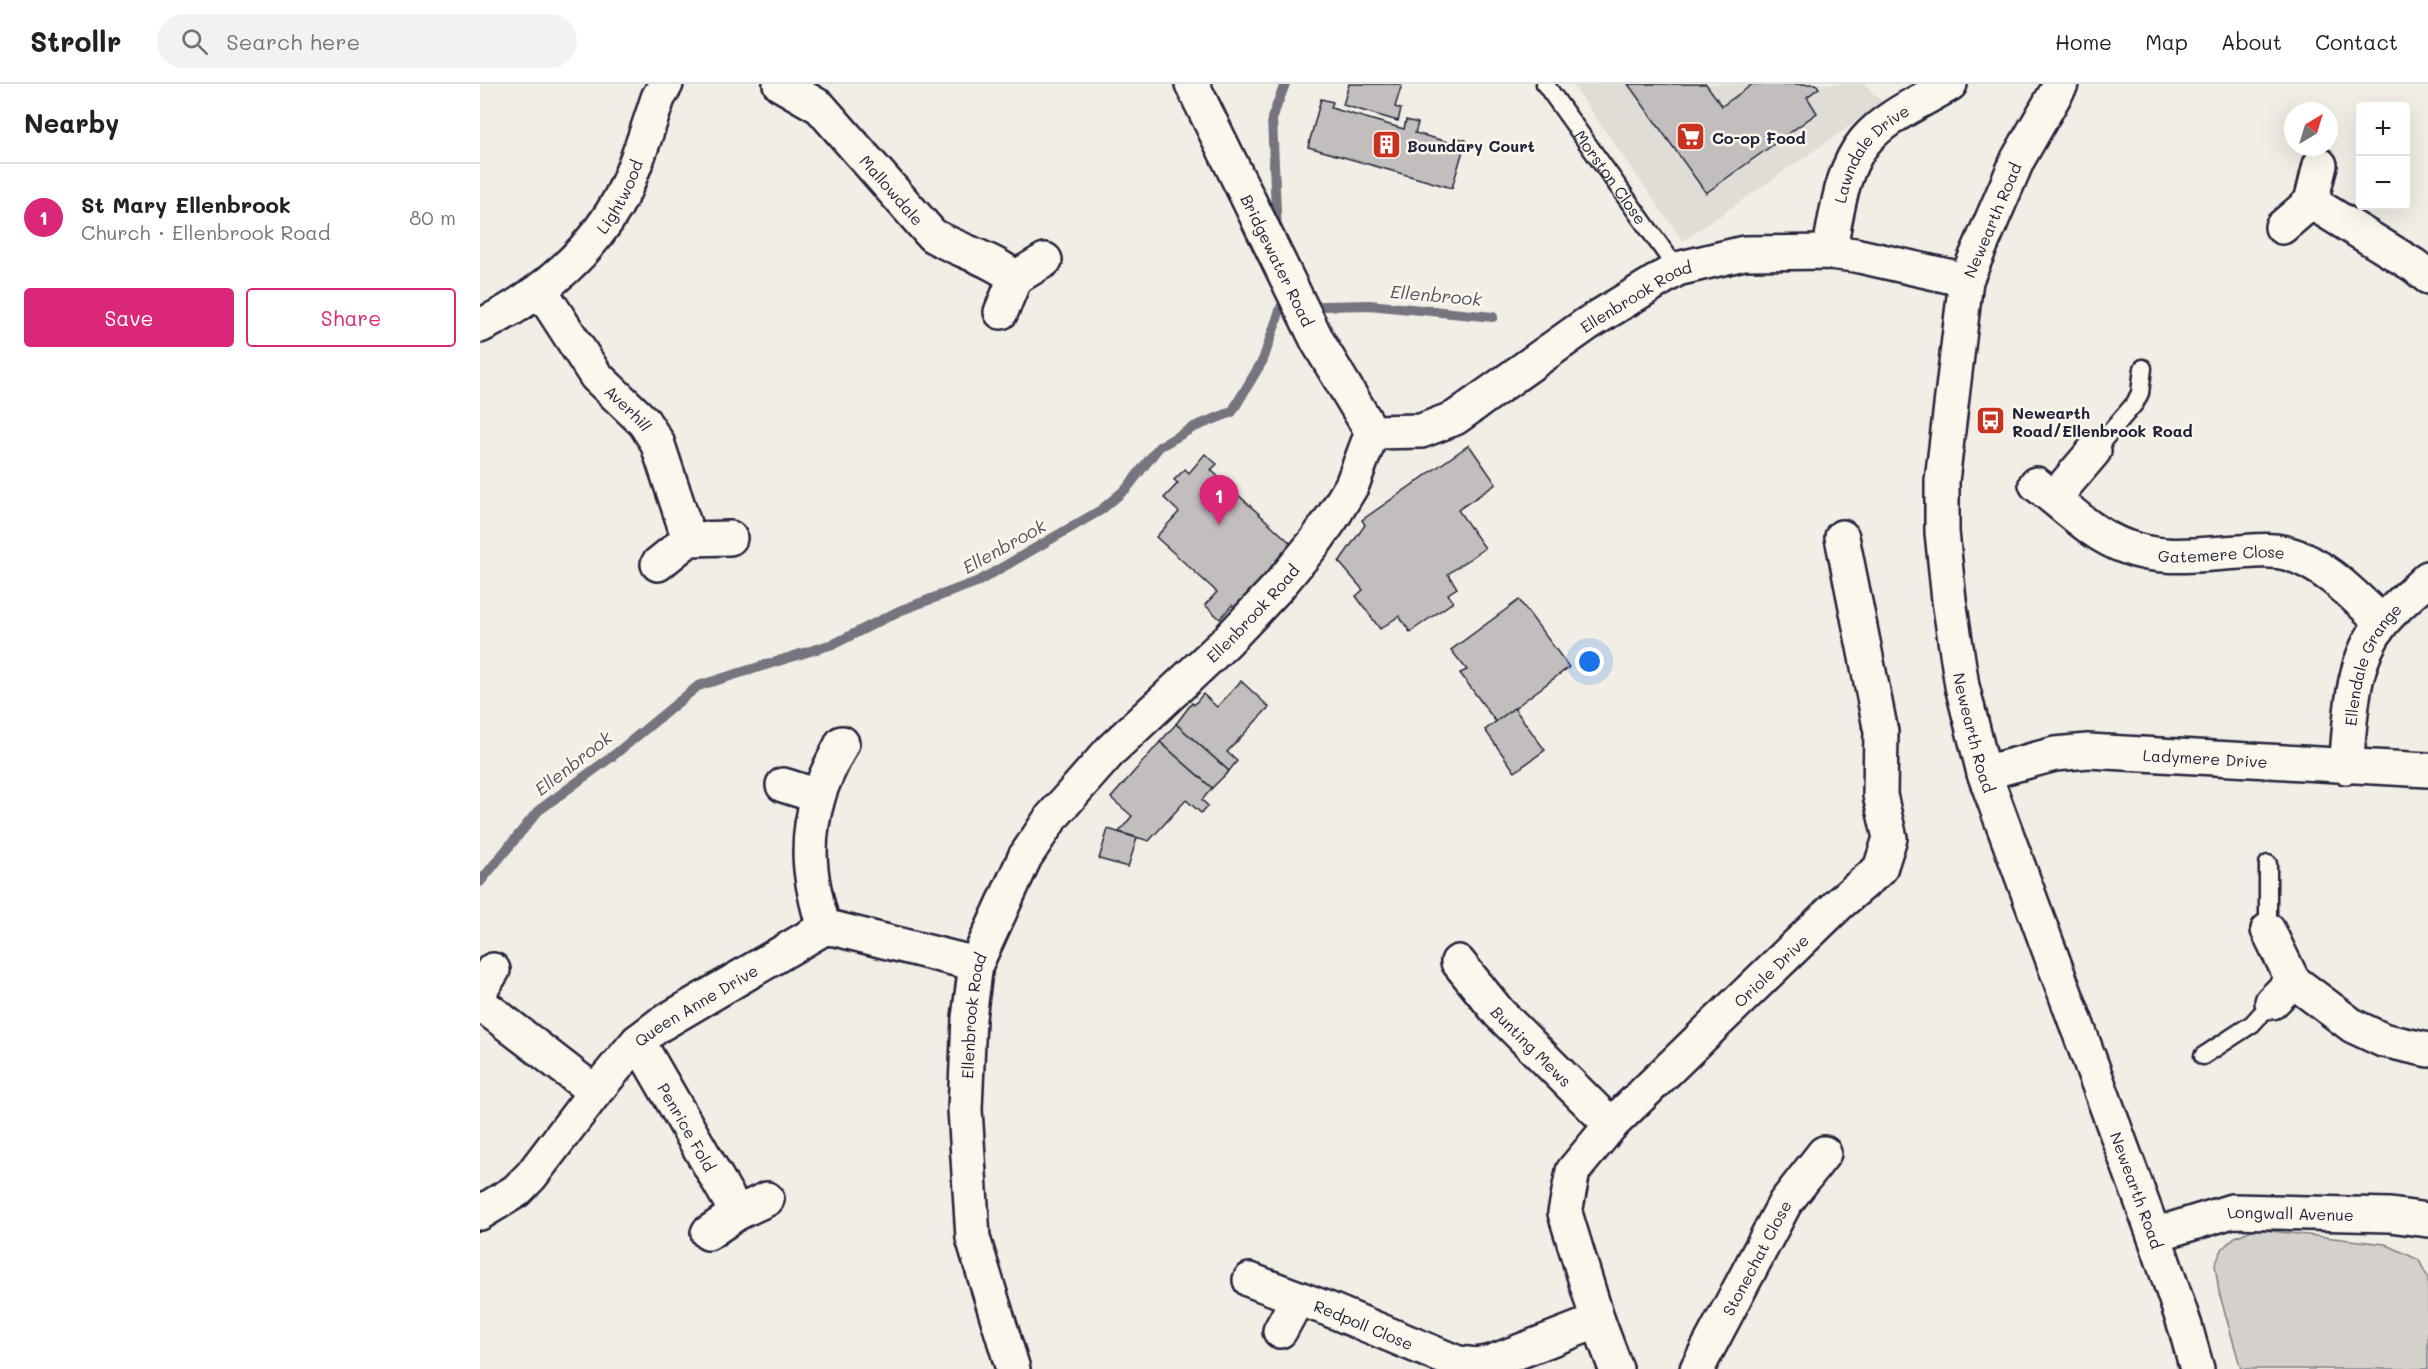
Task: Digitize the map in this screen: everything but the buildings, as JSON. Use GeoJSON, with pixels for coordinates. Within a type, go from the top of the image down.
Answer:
{"type":"FeatureCollection","features":[{"type":"Feature","properties":{"kind":"street","name":"Lightwood"},"geometry":{"type":"LineString","coordinates":[[480,326],[541,291],[575,260],[601,228],[624,191],[658,98],[666,84]]}},
{"type":"Feature","properties":{"kind":"street","name":"Mallowdale"},"geometry":{"type":"LineString","coordinates":[[780,84],[820,107],[932,235],[950,246],[1002,267],[1015,278]]}},
{"type":"Feature","properties":{"kind":"street","name":"Bridgewater Road"},"geometry":{"type":"LineString","coordinates":[[1192,84],[1318,342],[1372,432]]}},
{"type":"Feature","properties":{"kind":"street","name":"Lawndale Drive"},"geometry":{"type":"LineString","coordinates":[[1829,252],[1841,192],[1852,160],[1865,141],[1882,126],[1950,84]]}},
{"type":"Feature","properties":{"kind":"street","name":"Newearth Road"},"geometry":{"type":"LineString","coordinates":[[2061,84],[2018,159],[1966,280],[1942,481],[1942,532],[1949,600],[1962,686],[1984,773],[2154,1235],[2197,1369]]}},
{"type":"Feature","properties":{"kind":"street"},"geometry":{"type":"LineString","coordinates":[[2282,227],[2311,202],[2320,165]]}},
{"type":"Feature","properties":{"kind":"street"},"geometry":{"type":"LineString","coordinates":[[2311,202],[2415,266],[2428,277]]}},
{"type":"Feature","properties":{"kind":"street","name":"Ellenbrook Road"},"geometry":{"type":"LineString","coordinates":[[1013,1369],[973,1238],[965,1109],[969,1018],[976,964],[1025,857],[1051,818],[1112,749],[1226,642],[1292,570],[1315,542],[1352,485],[1372,432],[1421,431],[1455,418],[1587,324],[1677,269],[1744,253],[1829,252],[1855,255],[1966,280]]}},
{"type":"Feature","properties":{"kind":"street"},"geometry":{"type":"LineString","coordinates":[[1000,312],[1015,278],[1045,260]]}},
{"type":"Feature","properties":{"kind":"street","name":"Averhill"},"geometry":{"type":"LineString","coordinates":[[541,291],[596,376],[644,422],[657,442],[689,539]]}},
{"type":"Feature","properties":{"kind":"street","name":"Gatemere Close"},"geometry":{"type":"LineString","coordinates":[[2094,451],[2045,491],[2104,538],[2127,548],[2151,554],[2174,556],[2266,550],[2286,554],[2313,564],[2339,583],[2382,622]]}},
{"type":"Feature","properties":{"kind":"street","name":"Oriole Drive"},"geometry":{"type":"LineString","coordinates":[[1616,1369],[1598,1321],[1565,1213],[1573,1171],[1611,1125],[1840,903],[1880,869],[1890,838],[1880,795],[1881,732],[1842,537]]}},
{"type":"Feature","properties":{"kind":"street"},"geometry":{"type":"LineString","coordinates":[[658,564],[689,539],[730,538]]}},
{"type":"Feature","properties":{"kind":"street","name":"Ellendale Grange"},"geometry":{"type":"LineString","coordinates":[[2346,767],[2353,693],[2360,663],[2369,641],[2382,622],[2428,578]]}},
{"type":"Feature","properties":{"kind":"street"},"geometry":{"type":"LineString","coordinates":[[842,743],[818,796],[811,829],[810,855],[813,893],[825,928],[976,964]]}},
{"type":"Feature","properties":{"kind":"street","name":"Ladymere Drive"},"geometry":{"type":"LineString","coordinates":[[1984,773],[2055,753],[2088,751],[2428,770]]}},
{"type":"Feature","properties":{"kind":"street"},"geometry":{"type":"LineString","coordinates":[[783,785],[818,796]]}},
{"type":"Feature","properties":{"kind":"street","name":"Queen Anne Drive"},"geometry":{"type":"LineString","coordinates":[[480,1213],[516,1191],[531,1176],[595,1092],[638,1041],[660,1025],[825,928]]}},
{"type":"Feature","properties":{"kind":"street"},"geometry":{"type":"LineString","coordinates":[[2268,930],[2282,992],[2383,1040],[2401,1046],[2428,1050]]}},
{"type":"Feature","properties":{"kind":"street","name":"Bunting Mews"},"geometry":{"type":"LineString","coordinates":[[1458,962],[1499,1012],[1611,1125]]}},
{"type":"Feature","properties":{"kind":"street"},"geometry":{"type":"LineString","coordinates":[[480,1003],[595,1092]]}},
{"type":"Feature","properties":{"kind":"street","name":"Penrice Fold"},"geometry":{"type":"LineString","coordinates":[[638,1041],[737,1212]]}},
{"type":"Feature","properties":{"kind":"street","name":"Stonechat Close"},"geometry":{"type":"LineString","coordinates":[[1697,1369],[1785,1203],[1824,1153]]}},
{"type":"Feature","properties":{"kind":"street"},"geometry":{"type":"LineString","coordinates":[[708,1233],[737,1212],[767,1199]]}},
{"type":"Feature","properties":{"kind":"street","name":"Longwall Avenue"},"geometry":{"type":"LineString","coordinates":[[2154,1235],[2232,1210],[2390,1215],[2428,1220]]}},
{"type":"Feature","properties":{"kind":"street","name":"Redpoll Close"},"geometry":{"type":"LineString","coordinates":[[1250,1280],[1458,1364],[1476,1365],[1492,1362],[1598,1321]]}},
{"type":"Feature","properties":{"kind":"street","name":"Redpoll Close"},"geometry":{"type":"LineString","coordinates":[[1280,1331],[1298,1298]]}},
{"type":"Feature","properties":{"kind":"lane","name":"Morston Close"},"geometry":{"type":"LineString","coordinates":[[1545,84],[1677,269]]}},
{"type":"Feature","properties":{"kind":"lane"},"geometry":{"type":"LineString","coordinates":[[2094,451],[2140,393],[2143,368]]}},
{"type":"Feature","properties":{"kind":"lane"},"geometry":{"type":"LineString","coordinates":[[2268,864],[2268,930]]}},
{"type":"Feature","properties":{"kind":"lane"},"geometry":{"type":"LineString","coordinates":[[2203,1056],[2252,1024],[2282,992]]}},
{"type":"Feature","properties":{"kind":"shaded area"},"geometry":{"type":"Polygon","coordinates":[[[1572,84],[1865,84],[1883,103],[1683,241],[1572,84]]]}},
{"type":"Feature","properties":{"kind":"shaded area"},"geometry":{"type":"Polygon","coordinates":[[[2254,1229],[2385,1244],[2419,1260],[2428,1278],[2428,1369],[2241,1369],[2219,1292],[2215,1264],[2223,1248],[2235,1237],[2254,1229]]]}},
{"type":"Feature","properties":{"kind":"waterway"},"geometry":{"type":"LineString","coordinates":[[1277,234],[1272,118],[1285,84]]}},
{"type":"Feature","properties":{"kind":"waterway","name":"Ellenbrook"},"geometry":{"type":"LineString","coordinates":[[480,882],[538,811],[614,755],[698,686],[836,643],[899,611],[979,581],[1101,510],[1127,488],[1159,447],[1194,427],[1232,412],[1263,360],[1281,307],[1369,305],[1493,317]]}},
{"type":"Feature","properties":{"kind":"place","name":"Co-op Food"},"geometry":{"type":"Point","coordinates":[1691,137]}},
{"type":"Feature","properties":{"kind":"place","name":"Boundary Court"},"geometry":{"type":"Point","coordinates":[1386,145]}},
{"type":"Feature","properties":{"kind":"place","name":"Newearth Road/Ellenbrook Road"},"geometry":{"type":"Point","coordinates":[1991,421]}},
{"type":"Feature","properties":{"kind":"place","name":"St Mary Ellenbrook"},"geometry":{"type":"Point","coordinates":[1219,525]}}]}
